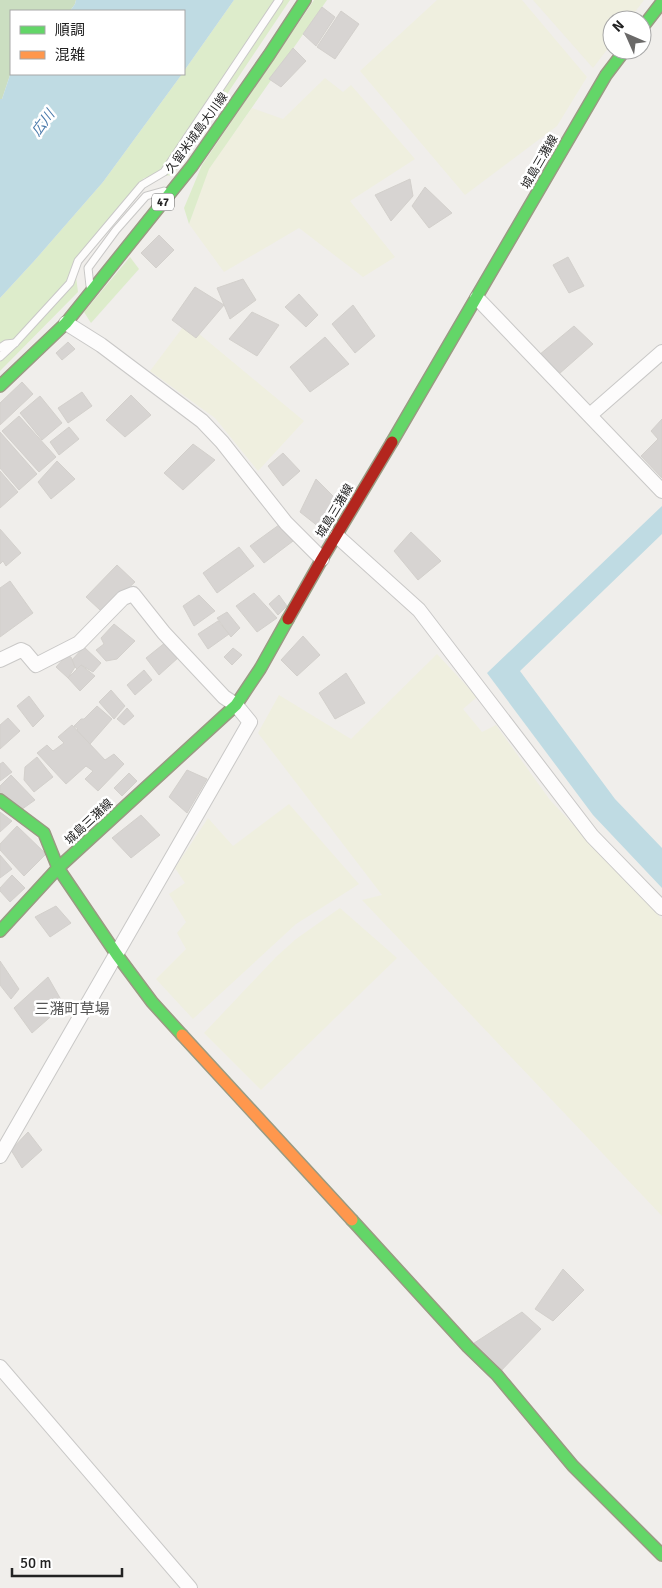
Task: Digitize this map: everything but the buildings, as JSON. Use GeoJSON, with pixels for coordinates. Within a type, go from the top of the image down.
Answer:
{"type":"FeatureCollection","features":[{"type":"Feature","properties":{"kind":"main road","name":"久留米城島大川線"},"geometry":{"type":"LineString","coordinates":[[0,386],[66,322],[192,166],[270,55],[305,0]]}},
{"type":"Feature","properties":{"kind":"main road"},"geometry":{"type":"LineString","coordinates":[[652,15],[662,2]]}},
{"type":"Feature","properties":{"kind":"main road","name":"城島三潴線"},"geometry":{"type":"LineString","coordinates":[[0,931],[58,868],[236,705],[260,669],[322,559],[606,75],[617,60]]}},
{"type":"Feature","properties":{"kind":"main road"},"geometry":{"type":"LineString","coordinates":[[0,800],[44,834],[58,868],[117,956],[152,1002],[468,1347],[497,1375],[573,1466],[662,1555]]}},
{"type":"Feature","properties":{"kind":"street"},"geometry":{"type":"LineString","coordinates":[[476,298],[662,491]]}},
{"type":"Feature","properties":{"kind":"street"},"geometry":{"type":"LineString","coordinates":[[66,322],[101,345],[202,421],[222,442],[286,523],[322,559]]}},
{"type":"Feature","properties":{"kind":"street"},"geometry":{"type":"LineString","coordinates":[[590,415],[662,352]]}},
{"type":"Feature","properties":{"kind":"street"},"geometry":{"type":"LineString","coordinates":[[337,536],[420,610],[592,836],[662,908]]}},
{"type":"Feature","properties":{"kind":"street"},"geometry":{"type":"LineString","coordinates":[[0,660],[21,650],[26,652],[36,665],[79,643],[123,598],[133,594],[164,633],[224,697],[236,705],[250,722],[117,956],[0,1156]]}},
{"type":"Feature","properties":{"kind":"street"},"geometry":{"type":"LineString","coordinates":[[0,1367],[190,1588]]}},
{"type":"Feature","properties":{"kind":"lane"},"geometry":{"type":"LineString","coordinates":[[0,357],[70,283],[78,261],[142,185],[164,172],[279,0]]}},
{"type":"Feature","properties":{"kind":"lane"},"geometry":{"type":"LineString","coordinates":[[90,292],[88,268],[116,230],[146,196],[174,188]]}},
{"type":"Feature","properties":{"kind":"lane"},"geometry":{"type":"LineString","coordinates":[[109,224],[116,230]]}},
{"type":"Feature","properties":{"kind":"lane"},"geometry":{"type":"LineString","coordinates":[[0,348],[6,344],[15,343]]}},
{"type":"Feature","properties":{"kind":"green space"},"geometry":{"type":"Polygon","coordinates":[[[0,0],[76,0],[71,10],[10,10],[10,75],[2,99],[0,99],[0,0]]]}},
{"type":"Feature","properties":{"kind":"green space"},"geometry":{"type":"Polygon","coordinates":[[[234,0],[290,0],[173,175],[144,178],[74,261],[78,292],[0,371],[0,298],[103,182],[181,75],[185,75],[185,70],[234,0]]]}},
{"type":"Feature","properties":{"kind":"green space"},"geometry":{"type":"Polygon","coordinates":[[[314,0],[327,0],[209,169],[189,224],[184,208],[202,165],[314,0]]]}},
{"type":"Feature","properties":{"kind":"green space"},"geometry":{"type":"Polygon","coordinates":[[[437,0],[522,0],[587,77],[557,126],[465,195],[360,71],[437,0]]]}},
{"type":"Feature","properties":{"kind":"green space"},"geometry":{"type":"Polygon","coordinates":[[[533,0],[644,0],[636,10],[602,10],[602,56],[593,68],[533,0]]]}},
{"type":"Feature","properties":{"kind":"green space"},"geometry":{"type":"Polygon","coordinates":[[[325,78],[343,92],[351,85],[415,159],[350,201],[395,257],[363,277],[299,228],[224,272],[189,224],[208,169],[252,108],[283,119],[325,78]]]}},
{"type":"Feature","properties":{"kind":"green space"},"geometry":{"type":"Polygon","coordinates":[[[130,257],[139,269],[91,323],[84,312],[130,257]]]}},
{"type":"Feature","properties":{"kind":"green space"},"geometry":{"type":"Polygon","coordinates":[[[186,323],[304,421],[258,471],[215,418],[150,371],[186,323]]]}},
{"type":"Feature","properties":{"kind":"green space"},"geometry":{"type":"Polygon","coordinates":[[[437,654],[477,697],[463,709],[482,732],[496,725],[550,800],[662,919],[662,1216],[362,900],[382,895],[258,733],[279,695],[351,739],[437,654]]]}},
{"type":"Feature","properties":{"kind":"green space"},"geometry":{"type":"Polygon","coordinates":[[[289,804],[359,884],[296,924],[193,1019],[156,979],[186,949],[177,933],[186,922],[169,894],[185,883],[175,868],[208,818],[233,846],[289,804]]]}},
{"type":"Feature","properties":{"kind":"green space"},"geometry":{"type":"Polygon","coordinates":[[[340,908],[397,958],[261,1090],[204,1033],[276,957],[296,939],[340,908]]]}},
{"type":"Feature","properties":{"kind":"water"},"geometry":{"type":"Polygon","coordinates":[[[76,0],[234,0],[185,70],[185,10],[71,10],[76,0]]]}},
{"type":"Feature","properties":{"kind":"water","name":"広川"},"geometry":{"type":"Polygon","coordinates":[[[10,75],[181,75],[103,182],[0,298],[0,99],[2,99],[10,75]]]}},
{"type":"Feature","properties":{"kind":"water"},"geometry":{"type":"Polygon","coordinates":[[[662,506],[662,534],[520,671],[615,799],[662,848],[662,888],[593,815],[487,673],[662,506]]]}},
{"type":"Feature","properties":{"kind":"traffic: fast"},"geometry":{"type":"LineString","coordinates":[[0,386],[66,323],[192,166],[305,0]]}},
{"type":"Feature","properties":{"kind":"traffic: fast"},"geometry":{"type":"LineString","coordinates":[[652,15],[662,2]]}},
{"type":"Feature","properties":{"kind":"traffic: fast"},"geometry":{"type":"LineString","coordinates":[[392,442],[606,75],[617,60]]}},
{"type":"Feature","properties":{"kind":"traffic: fast"},"geometry":{"type":"LineString","coordinates":[[0,931],[58,868],[236,705],[260,669],[288,619]]}},
{"type":"Feature","properties":{"kind":"traffic: fast"},"geometry":{"type":"LineString","coordinates":[[0,800],[44,833],[58,868],[117,955],[152,1002],[182,1035]]}},
{"type":"Feature","properties":{"kind":"traffic: fast"},"geometry":{"type":"LineString","coordinates":[[352,1220],[468,1347],[497,1375],[573,1466],[662,1555]]}},
{"type":"Feature","properties":{"kind":"traffic: slow"},"geometry":{"type":"LineString","coordinates":[[182,1035],[352,1220]]}},
{"type":"Feature","properties":{"kind":"traffic: jam"},"geometry":{"type":"LineString","coordinates":[[288,619],[392,442]]}},
{"type":"Feature","properties":{"kind":"district","name":"三潴町草場"},"geometry":{"type":"Point","coordinates":[72,1009]}}]}
